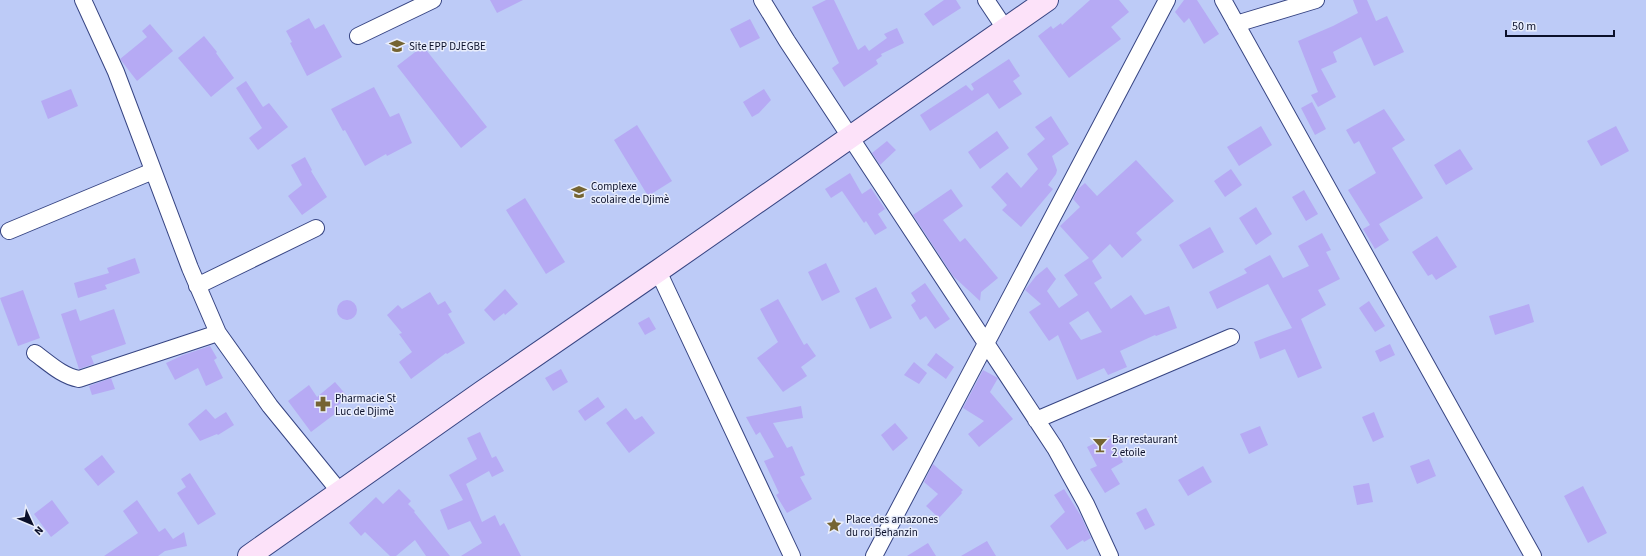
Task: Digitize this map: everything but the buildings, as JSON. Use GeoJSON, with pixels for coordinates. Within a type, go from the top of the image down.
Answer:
{"type":"FeatureCollection","features":[{"type":"Feature","properties":{"kind":"street"},"geometry":{"type":"LineString","coordinates":[[83,0],[116,72],[153,171],[218,333],[270,406],[340,492]]}},
{"type":"Feature","properties":{"kind":"street"},"geometry":{"type":"LineString","coordinates":[[358,36],[433,0]]}},
{"type":"Feature","properties":{"kind":"street"},"geometry":{"type":"LineString","coordinates":[[762,0],[787,41],[1055,448],[1086,504],[1110,556]]}},
{"type":"Feature","properties":{"kind":"street"},"geometry":{"type":"LineString","coordinates":[[986,0],[1006,30]]}},
{"type":"Feature","properties":{"kind":"street"},"geometry":{"type":"LineString","coordinates":[[249,556],[482,392],[1006,30],[1047,0]]}},
{"type":"Feature","properties":{"kind":"street"},"geometry":{"type":"LineString","coordinates":[[874,556],[985,342],[1167,0]]}},
{"type":"Feature","properties":{"kind":"street"},"geometry":{"type":"LineString","coordinates":[[1222,0],[1533,556]]}},
{"type":"Feature","properties":{"kind":"street"},"geometry":{"type":"LineString","coordinates":[[1236,24],[1316,0]]}},
{"type":"Feature","properties":{"kind":"street"},"geometry":{"type":"LineString","coordinates":[[9,231],[153,171]]}},
{"type":"Feature","properties":{"kind":"street"},"geometry":{"type":"LineString","coordinates":[[198,286],[316,228]]}},
{"type":"Feature","properties":{"kind":"street"},"geometry":{"type":"LineString","coordinates":[[658,271],[792,556]]}},
{"type":"Feature","properties":{"kind":"street"},"geometry":{"type":"LineString","coordinates":[[35,353],[62,373],[79,379],[218,333]]}},
{"type":"Feature","properties":{"kind":"street"},"geometry":{"type":"LineString","coordinates":[[1036,420],[1231,337]]}},
{"type":"Feature","properties":{"kind":"place","name":"Site EPP DJEGBE"},"geometry":{"type":"Point","coordinates":[397,46]}},
{"type":"Feature","properties":{"kind":"place","name":"Complexe scolaire de Djimè"},"geometry":{"type":"Point","coordinates":[579,192]}},
{"type":"Feature","properties":{"kind":"place","name":"Pharmacie St Luc de Djimè"},"geometry":{"type":"Point","coordinates":[323,404]}},
{"type":"Feature","properties":{"kind":"place","name":"Bar restaurant 2 etoile"},"geometry":{"type":"Point","coordinates":[1100,445]}},
{"type":"Feature","properties":{"kind":"place","name":"Place des amazones du roi Behanzin"},"geometry":{"type":"Point","coordinates":[834,525]}}]}
